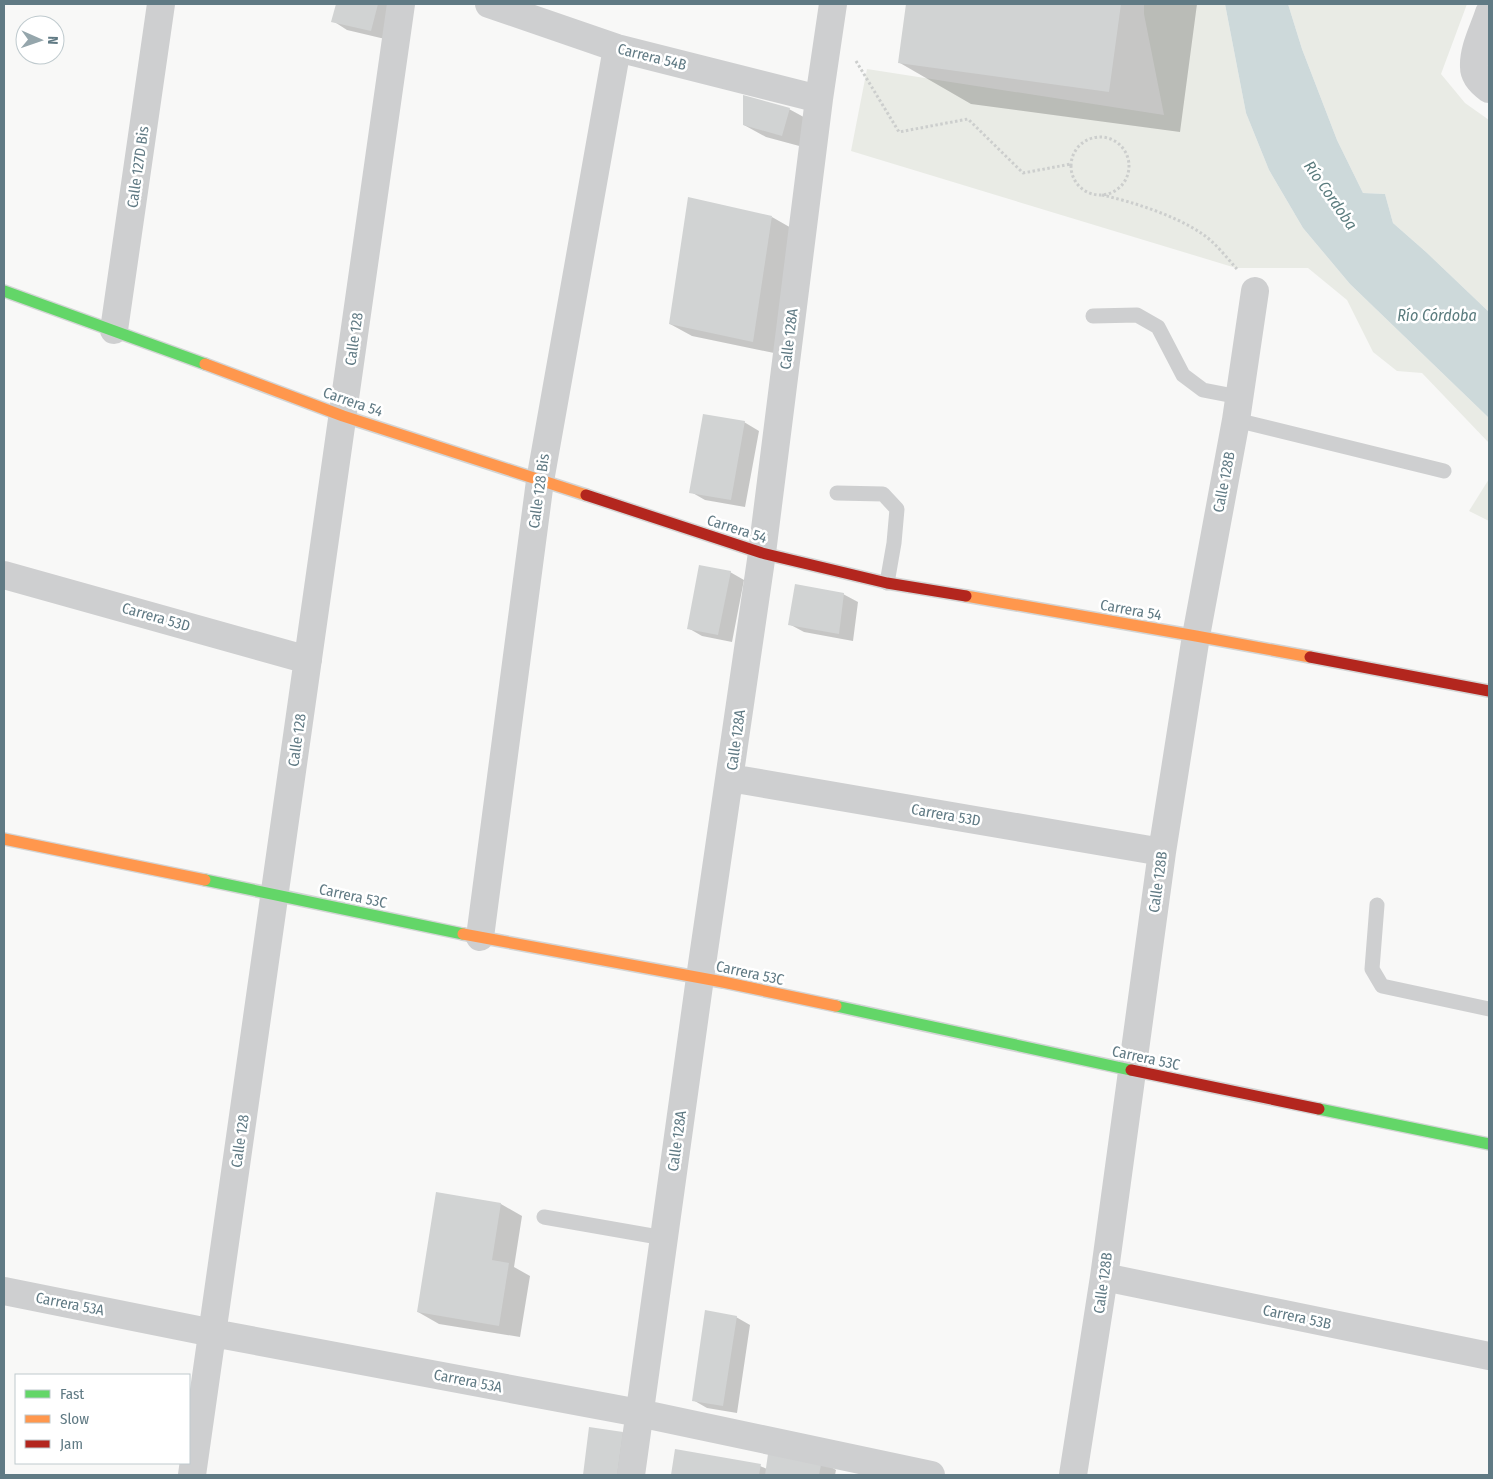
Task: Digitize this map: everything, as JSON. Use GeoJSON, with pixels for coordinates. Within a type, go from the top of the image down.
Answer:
{"type":"FeatureCollection","features":[{"type":"Feature","properties":{"kind":"street","name":"Calle 127D Bis"},"geometry":{"type":"LineString","coordinates":[[114,330],[161,4]]}},
{"type":"Feature","properties":{"kind":"street","name":"Calle 128"},"geometry":{"type":"LineString","coordinates":[[192,1475],[401,4]]}},
{"type":"Feature","properties":{"kind":"street","name":"Carrera 54B"},"geometry":{"type":"LineString","coordinates":[[489,4],[617,48],[818,98]]}},
{"type":"Feature","properties":{"kind":"street","name":"Calle 128A"},"geometry":{"type":"LineString","coordinates":[[631,1475],[700,978],[762,553],[818,98],[833,4]]}},
{"type":"Feature","properties":{"kind":"street"},"geometry":{"type":"LineString","coordinates":[[1482,79],[1476,53],[1489,13]]}},
{"type":"Feature","properties":{"kind":"street","name":"Calle 128 Bis"},"geometry":{"type":"LineString","coordinates":[[480,937],[540,481],[617,48]]}},
{"type":"Feature","properties":{"kind":"street","name":"Carrera 54"},"geometry":{"type":"LineString","coordinates":[[4,291],[343,416],[762,553],[887,583],[1196,636],[1489,691]]}},
{"type":"Feature","properties":{"kind":"street","name":"Calle 128B"},"geometry":{"type":"LineString","coordinates":[[1073,1475],[1104,1277],[1162,852],[1196,636],[1238,409],[1255,291]]}},
{"type":"Feature","properties":{"kind":"street","name":"Carrera 53D"},"geometry":{"type":"LineString","coordinates":[[4,575],[308,660]]}},
{"type":"Feature","properties":{"kind":"street","name":"Carrera 53D"},"geometry":{"type":"LineString","coordinates":[[730,778],[1162,852]]}},
{"type":"Feature","properties":{"kind":"street","name":"Carrera 53C"},"geometry":{"type":"LineString","coordinates":[[4,838],[480,937],[700,978],[1489,1144]]}},
{"type":"Feature","properties":{"kind":"street","name":"Carrera 53B"},"geometry":{"type":"LineString","coordinates":[[1104,1277],[1489,1356]]}},
{"type":"Feature","properties":{"kind":"street","name":"Carrera 53A"},"geometry":{"type":"LineString","coordinates":[[4,1291],[213,1333],[639,1413],[931,1475]]}},
{"type":"Feature","properties":{"kind":"lane"},"geometry":{"type":"LineString","coordinates":[[1093,316],[1137,315],[1158,327],[1183,375],[1203,390],[1238,409],[1444,471]]}},
{"type":"Feature","properties":{"kind":"lane"},"geometry":{"type":"LineString","coordinates":[[837,493],[883,494],[896,509],[894,543],[887,583]]}},
{"type":"Feature","properties":{"kind":"lane"},"geometry":{"type":"LineString","coordinates":[[1377,905],[1372,969],[1382,986],[1489,1009]]}},
{"type":"Feature","properties":{"kind":"lane"},"geometry":{"type":"LineString","coordinates":[[544,1217],[664,1238]]}},
{"type":"Feature","properties":{"kind":"path"},"geometry":{"type":"LineString","coordinates":[[854,57],[899,132],[968,119],[1023,173],[1071,164]]}},
{"type":"Feature","properties":{"kind":"path"},"geometry":{"type":"LineString","coordinates":[[1102,195],[1119,187],[1125,179],[1129,170],[1128,160],[1120,144],[1112,139],[1094,137],[1085,140],[1078,146],[1073,155],[1071,164],[1072,174],[1076,183],[1092,194],[1125,200],[1176,220],[1202,234],[1221,251],[1255,291]]}},
{"type":"Feature","properties":{"kind":"shaded area"},"geometry":{"type":"Polygon","coordinates":[[[1144,4],[1225,4],[1246,113],[1269,170],[1303,228],[1350,284],[1489,418],[1489,443],[1422,373],[1397,371],[1373,352],[1347,300],[1308,268],[1236,268],[851,151],[867,69],[1164,115],[1144,14],[1144,4]]]}},
{"type":"Feature","properties":{"kind":"shaded area"},"geometry":{"type":"Polygon","coordinates":[[[1288,4],[1467,4],[1441,74],[1465,103],[1489,120],[1489,312],[1393,223],[1385,194],[1363,193],[1337,140],[1302,49],[1288,4]]]}},
{"type":"Feature","properties":{"kind":"shaded area"},"geometry":{"type":"Polygon","coordinates":[[[1489,479],[1489,521],[1469,511],[1489,479]]]}},
{"type":"Feature","properties":{"kind":"water","name":"Río Córdoba"},"geometry":{"type":"Polygon","coordinates":[[[1225,4],[1288,4],[1302,49],[1337,140],[1363,193],[1385,194],[1393,223],[1489,312],[1489,418],[1350,284],[1303,228],[1269,170],[1246,113],[1225,4]]]}},
{"type":"Feature","properties":{"kind":"building"},"geometry":{"type":"Polygon","coordinates":[[[336,4],[378,4],[371,31],[331,22],[336,4]]]}},
{"type":"Feature","properties":{"kind":"building"},"geometry":{"type":"Polygon","coordinates":[[[906,4],[1121,4],[1109,92],[898,63],[906,4]]]}},
{"type":"Feature","properties":{"kind":"building"},"geometry":{"type":"Polygon","coordinates":[[[743,95],[790,108],[782,136],[743,125],[743,95]]]}},
{"type":"Feature","properties":{"kind":"building"},"geometry":{"type":"Polygon","coordinates":[[[688,197],[772,216],[753,342],[669,324],[688,197]]]}},
{"type":"Feature","properties":{"kind":"building"},"geometry":{"type":"Polygon","coordinates":[[[703,414],[745,421],[731,500],[689,493],[703,414]]]}},
{"type":"Feature","properties":{"kind":"building"},"geometry":{"type":"Polygon","coordinates":[[[699,565],[731,571],[718,635],[687,629],[699,565]]]}},
{"type":"Feature","properties":{"kind":"building"},"geometry":{"type":"Polygon","coordinates":[[[795,584],[844,593],[839,634],[788,625],[795,584]]]}},
{"type":"Feature","properties":{"kind":"building"},"geometry":{"type":"Polygon","coordinates":[[[436,1192],[501,1203],[492,1260],[509,1263],[499,1326],[417,1312],[436,1192]]]}},
{"type":"Feature","properties":{"kind":"building"},"geometry":{"type":"Polygon","coordinates":[[[705,1310],[737,1316],[723,1406],[692,1401],[705,1310]]]}},
{"type":"Feature","properties":{"kind":"building"},"geometry":{"type":"Polygon","coordinates":[[[589,1427],[623,1432],[617,1475],[583,1475],[589,1427]]]}},
{"type":"Feature","properties":{"kind":"building"},"geometry":{"type":"Polygon","coordinates":[[[675,1449],[761,1464],[759,1475],[671,1475],[675,1449]]]}},
{"type":"Feature","properties":{"kind":"building"},"geometry":{"type":"Polygon","coordinates":[[[768,1454],[822,1460],[819,1475],[765,1475],[768,1454]]]}},
{"type":"Feature","properties":{"kind":"traffic: fast"},"geometry":{"type":"LineString","coordinates":[[4,291],[205,364]]}},
{"type":"Feature","properties":{"kind":"traffic: fast"},"geometry":{"type":"LineString","coordinates":[[205,880],[463,934]]}},
{"type":"Feature","properties":{"kind":"traffic: fast"},"geometry":{"type":"LineString","coordinates":[[836,1006],[1131,1070]]}},
{"type":"Feature","properties":{"kind":"traffic: fast"},"geometry":{"type":"LineString","coordinates":[[1319,1109],[1489,1144]]}},
{"type":"Feature","properties":{"kind":"traffic: slow"},"geometry":{"type":"LineString","coordinates":[[205,364],[343,416],[586,495]]}},
{"type":"Feature","properties":{"kind":"traffic: slow"},"geometry":{"type":"LineString","coordinates":[[966,596],[1310,657]]}},
{"type":"Feature","properties":{"kind":"traffic: slow"},"geometry":{"type":"LineString","coordinates":[[4,839],[205,880]]}},
{"type":"Feature","properties":{"kind":"traffic: slow"},"geometry":{"type":"LineString","coordinates":[[463,934],[723,982],[836,1006]]}},
{"type":"Feature","properties":{"kind":"traffic: jam"},"geometry":{"type":"LineString","coordinates":[[586,495],[762,553],[887,583],[966,596]]}},
{"type":"Feature","properties":{"kind":"traffic: jam"},"geometry":{"type":"LineString","coordinates":[[1310,657],[1489,691]]}},
{"type":"Feature","properties":{"kind":"traffic: jam"},"geometry":{"type":"LineString","coordinates":[[1131,1070],[1319,1109]]}},
{"type":"Feature","properties":{"kind":"water label","name":"Río Cordoba"},"geometry":{"type":"Point","coordinates":[1331,195]}}]}
